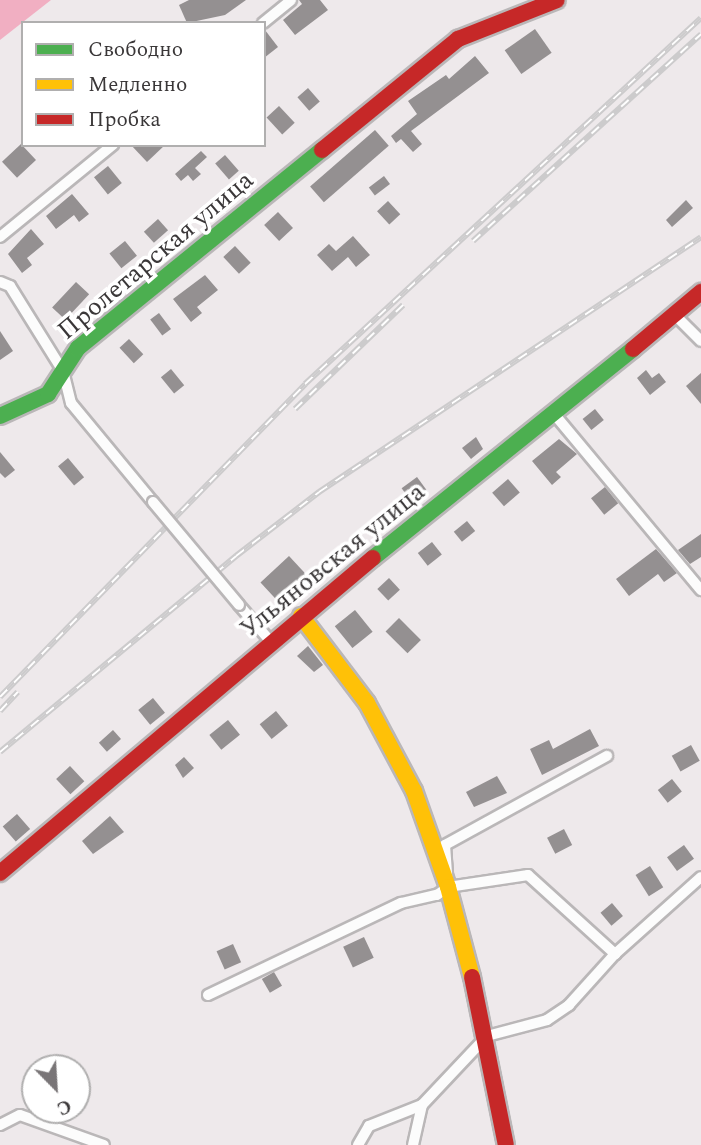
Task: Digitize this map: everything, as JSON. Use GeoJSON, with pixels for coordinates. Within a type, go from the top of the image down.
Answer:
{"type":"FeatureCollection","features":[{"type":"Feature","properties":{"kind":"street"},"geometry":{"type":"LineString","coordinates":[[265,21],[291,0]]}},
{"type":"Feature","properties":{"kind":"street","name":"Пролетарская улица"},"geometry":{"type":"LineString","coordinates":[[0,416],[48,394],[78,348],[458,39],[557,0]]}},
{"type":"Feature","properties":{"kind":"street"},"geometry":{"type":"LineString","coordinates":[[0,237],[111,147]]}},
{"type":"Feature","properties":{"kind":"street"},"geometry":{"type":"LineString","coordinates":[[0,282],[10,286],[63,371],[71,403],[271,642]]}},
{"type":"Feature","properties":{"kind":"street","name":"Ульяновская улица"},"geometry":{"type":"LineString","coordinates":[[0,873],[301,616],[555,415],[701,292]]}},
{"type":"Feature","properties":{"kind":"street"},"geometry":{"type":"LineString","coordinates":[[674,314],[701,341]]}},
{"type":"Feature","properties":{"kind":"street"},"geometry":{"type":"LineString","coordinates":[[555,415],[701,590]]}},
{"type":"Feature","properties":{"kind":"street"},"geometry":{"type":"LineString","coordinates":[[301,616],[367,703],[414,791],[448,887],[487,1036],[506,1145]]}},
{"type":"Feature","properties":{"kind":"street"},"geometry":{"type":"LineString","coordinates":[[448,887],[445,845],[607,755]]}},
{"type":"Feature","properties":{"kind":"street"},"geometry":{"type":"LineString","coordinates":[[208,995],[401,903],[436,895],[448,887],[528,875],[615,954]]}},
{"type":"Feature","properties":{"kind":"street"},"geometry":{"type":"LineString","coordinates":[[358,1145],[369,1126],[422,1105],[487,1036],[547,1020],[569,1005],[615,954],[701,877]]}},
{"type":"Feature","properties":{"kind":"street"},"geometry":{"type":"LineString","coordinates":[[412,1145],[422,1105]]}},
{"type":"Feature","properties":{"kind":"street"},"geometry":{"type":"LineString","coordinates":[[0,1125],[20,1115],[104,1145]]}},
{"type":"Feature","properties":{"kind":"shaded area"},"geometry":{"type":"Polygon","coordinates":[[[0,0],[51,0],[21,21],[0,40],[0,0]]]}},
{"type":"Feature","properties":{"kind":"building"},"geometry":{"type":"Polygon","coordinates":[[[189,0],[246,0],[225,15],[196,21],[186,21],[179,5],[189,0]]]}},
{"type":"Feature","properties":{"kind":"building"},"geometry":{"type":"Polygon","coordinates":[[[299,0],[320,0],[328,10],[295,35],[283,20],[302,4],[299,0]]]}},
{"type":"Feature","properties":{"kind":"building"},"geometry":{"type":"Polygon","coordinates":[[[535,29],[552,53],[521,74],[505,50],[535,29]]]}},
{"type":"Feature","properties":{"kind":"building"},"geometry":{"type":"Polygon","coordinates":[[[266,31],[278,47],[266,56],[266,31]]]}},
{"type":"Feature","properties":{"kind":"building"},"geometry":{"type":"Polygon","coordinates":[[[475,56],[489,73],[411,131],[422,144],[413,152],[401,139],[396,143],[391,136],[417,114],[408,101],[446,75],[449,79],[475,56]]]}},
{"type":"Feature","properties":{"kind":"building"},"geometry":{"type":"Polygon","coordinates":[[[308,88],[320,102],[309,111],[297,97],[308,88]]]}},
{"type":"Feature","properties":{"kind":"building"},"geometry":{"type":"Polygon","coordinates":[[[279,106],[295,123],[282,134],[267,118],[279,106]]]}},
{"type":"Feature","properties":{"kind":"building"},"geometry":{"type":"Polygon","coordinates":[[[375,130],[389,146],[324,202],[310,186],[375,130]]]}},
{"type":"Feature","properties":{"kind":"building"},"geometry":{"type":"Polygon","coordinates":[[[21,144],[36,160],[17,178],[2,162],[21,144]]]}},
{"type":"Feature","properties":{"kind":"building"},"geometry":{"type":"Polygon","coordinates":[[[133,147],[163,147],[147,162],[133,147]]]}},
{"type":"Feature","properties":{"kind":"building"},"geometry":{"type":"Polygon","coordinates":[[[201,151],[207,157],[195,168],[201,174],[193,181],[188,175],[181,181],[175,174],[201,151]]]}},
{"type":"Feature","properties":{"kind":"building"},"geometry":{"type":"Polygon","coordinates":[[[225,155],[239,171],[229,179],[215,164],[225,155]]]}},
{"type":"Feature","properties":{"kind":"building"},"geometry":{"type":"Polygon","coordinates":[[[108,166],[122,183],[108,194],[94,177],[108,166]]]}},
{"type":"Feature","properties":{"kind":"building"},"geometry":{"type":"Polygon","coordinates":[[[384,176],[390,184],[375,195],[369,187],[384,176]]]}},
{"type":"Feature","properties":{"kind":"building"},"geometry":{"type":"Polygon","coordinates":[[[72,194],[89,214],[79,222],[74,215],[56,229],[46,216],[72,194]]]}},
{"type":"Feature","properties":{"kind":"building"},"geometry":{"type":"Polygon","coordinates":[[[686,200],[693,208],[672,227],[666,220],[686,200]]]}},
{"type":"Feature","properties":{"kind":"building"},"geometry":{"type":"Polygon","coordinates":[[[388,201],[400,214],[389,224],[377,211],[388,201]]]}},
{"type":"Feature","properties":{"kind":"building"},"geometry":{"type":"Polygon","coordinates":[[[278,212],[293,228],[279,241],[264,225],[278,212]]]}},
{"type":"Feature","properties":{"kind":"building"},"geometry":{"type":"Polygon","coordinates":[[[158,219],[168,230],[154,243],[144,232],[158,219]]]}},
{"type":"Feature","properties":{"kind":"building"},"geometry":{"type":"Polygon","coordinates":[[[31,229],[44,244],[27,258],[32,265],[22,273],[8,254],[31,229]]]}},
{"type":"Feature","properties":{"kind":"building"},"geometry":{"type":"Polygon","coordinates":[[[353,236],[370,255],[356,267],[348,257],[332,271],[317,255],[329,244],[336,251],[353,236]]]}},
{"type":"Feature","properties":{"kind":"building"},"geometry":{"type":"Polygon","coordinates":[[[125,241],[137,256],[121,268],[109,254],[125,241]]]}},
{"type":"Feature","properties":{"kind":"building"},"geometry":{"type":"Polygon","coordinates":[[[235,246],[251,263],[239,274],[223,257],[235,246]]]}},
{"type":"Feature","properties":{"kind":"building"},"geometry":{"type":"Polygon","coordinates":[[[205,275],[218,290],[197,307],[202,313],[191,322],[173,299],[205,275]]]}},
{"type":"Feature","properties":{"kind":"building"},"geometry":{"type":"Polygon","coordinates":[[[76,282],[89,294],[65,320],[52,308],[76,282]]]}},
{"type":"Feature","properties":{"kind":"building"},"geometry":{"type":"Polygon","coordinates":[[[159,313],[171,329],[162,336],[150,320],[159,313]]]}},
{"type":"Feature","properties":{"kind":"building"},"geometry":{"type":"Polygon","coordinates":[[[0,331],[13,351],[0,360],[0,331]]]}},
{"type":"Feature","properties":{"kind":"building"},"geometry":{"type":"Polygon","coordinates":[[[129,339],[143,354],[134,363],[119,348],[129,339]]]}},
{"type":"Feature","properties":{"kind":"building"},"geometry":{"type":"Polygon","coordinates":[[[171,369],[184,385],[174,394],[161,377],[171,369]]]}},
{"type":"Feature","properties":{"kind":"building"},"geometry":{"type":"Polygon","coordinates":[[[646,370],[652,378],[659,373],[666,382],[650,395],[637,378],[646,370]]]}},
{"type":"Feature","properties":{"kind":"building"},"geometry":{"type":"Polygon","coordinates":[[[701,373],[701,404],[686,386],[701,373]]]}},
{"type":"Feature","properties":{"kind":"building"},"geometry":{"type":"Polygon","coordinates":[[[595,409],[604,420],[591,430],[583,419],[595,409]]]}},
{"type":"Feature","properties":{"kind":"building"},"geometry":{"type":"Polygon","coordinates":[[[476,437],[483,449],[471,459],[462,448],[476,437]]]}},
{"type":"Feature","properties":{"kind":"building"},"geometry":{"type":"Polygon","coordinates":[[[559,439],[577,454],[556,472],[561,477],[552,485],[532,461],[559,439]]]}},
{"type":"Feature","properties":{"kind":"building"},"geometry":{"type":"Polygon","coordinates":[[[0,452],[15,470],[5,478],[0,473],[0,452]]]}},
{"type":"Feature","properties":{"kind":"building"},"geometry":{"type":"Polygon","coordinates":[[[68,458],[84,477],[74,486],[58,466],[68,458]]]}},
{"type":"Feature","properties":{"kind":"building"},"geometry":{"type":"Polygon","coordinates":[[[417,477],[428,492],[413,504],[402,488],[417,477]]]}},
{"type":"Feature","properties":{"kind":"building"},"geometry":{"type":"Polygon","coordinates":[[[508,479],[520,493],[504,506],[492,493],[508,479]]]}},
{"type":"Feature","properties":{"kind":"building"},"geometry":{"type":"Polygon","coordinates":[[[605,487],[618,503],[604,515],[591,498],[605,487]]]}},
{"type":"Feature","properties":{"kind":"building"},"geometry":{"type":"Polygon","coordinates":[[[467,521],[475,531],[462,542],[454,532],[467,521]]]}},
{"type":"Feature","properties":{"kind":"building"},"geometry":{"type":"Polygon","coordinates":[[[701,534],[701,557],[690,564],[678,550],[701,534]]]}},
{"type":"Feature","properties":{"kind":"building"},"geometry":{"type":"Polygon","coordinates":[[[432,542],[442,555],[428,566],[418,553],[432,542]]]}},
{"type":"Feature","properties":{"kind":"building"},"geometry":{"type":"Polygon","coordinates":[[[656,549],[677,573],[664,582],[658,574],[629,596],[616,579],[656,549]]]}},
{"type":"Feature","properties":{"kind":"building"},"geometry":{"type":"Polygon","coordinates":[[[289,556],[312,580],[283,607],[260,583],[289,556]]]}},
{"type":"Feature","properties":{"kind":"building"},"geometry":{"type":"Polygon","coordinates":[[[389,578],[400,590],[388,601],[377,589],[389,578]]]}},
{"type":"Feature","properties":{"kind":"building"},"geometry":{"type":"Polygon","coordinates":[[[355,610],[373,632],[352,648],[335,626],[355,610]]]}},
{"type":"Feature","properties":{"kind":"building"},"geometry":{"type":"Polygon","coordinates":[[[399,618],[421,640],[407,653],[386,631],[399,618]]]}},
{"type":"Feature","properties":{"kind":"building"},"geometry":{"type":"Polygon","coordinates":[[[308,646],[323,665],[314,672],[297,656],[308,646]]]}},
{"type":"Feature","properties":{"kind":"building"},"geometry":{"type":"Polygon","coordinates":[[[153,698],[165,713],[150,725],[138,710],[153,698]]]}},
{"type":"Feature","properties":{"kind":"building"},"geometry":{"type":"Polygon","coordinates":[[[276,711],[288,726],[272,739],[260,724],[276,711]]]}},
{"type":"Feature","properties":{"kind":"building"},"geometry":{"type":"Polygon","coordinates":[[[228,720],[240,735],[221,750],[209,735],[228,720]]]}},
{"type":"Feature","properties":{"kind":"building"},"geometry":{"type":"Polygon","coordinates":[[[590,729],[599,746],[542,775],[530,749],[549,740],[553,749],[590,729]]]}},
{"type":"Feature","properties":{"kind":"building"},"geometry":{"type":"Polygon","coordinates":[[[113,730],[121,739],[107,752],[99,743],[113,730]]]}},
{"type":"Feature","properties":{"kind":"building"},"geometry":{"type":"Polygon","coordinates":[[[691,745],[700,761],[680,771],[672,756],[691,745]]]}},
{"type":"Feature","properties":{"kind":"building"},"geometry":{"type":"Polygon","coordinates":[[[184,757],[194,768],[183,778],[175,765],[184,757]]]}},
{"type":"Feature","properties":{"kind":"building"},"geometry":{"type":"Polygon","coordinates":[[[70,766],[84,781],[70,794],[56,779],[70,766]]]}},
{"type":"Feature","properties":{"kind":"building"},"geometry":{"type":"Polygon","coordinates":[[[497,776],[507,793],[474,807],[466,792],[497,776]]]}},
{"type":"Feature","properties":{"kind":"building"},"geometry":{"type":"Polygon","coordinates":[[[672,779],[682,792],[668,803],[658,790],[672,779]]]}},
{"type":"Feature","properties":{"kind":"building"},"geometry":{"type":"Polygon","coordinates":[[[17,814],[30,829],[16,842],[3,826],[17,814]]]}},
{"type":"Feature","properties":{"kind":"building"},"geometry":{"type":"Polygon","coordinates":[[[110,816],[124,832],[93,854],[82,841],[110,816]]]}},
{"type":"Feature","properties":{"kind":"building"},"geometry":{"type":"Polygon","coordinates":[[[564,829],[572,845],[555,854],[547,838],[564,829]]]}},
{"type":"Feature","properties":{"kind":"building"},"geometry":{"type":"Polygon","coordinates":[[[684,845],[694,859],[677,871],[667,857],[684,845]]]}},
{"type":"Feature","properties":{"kind":"building"},"geometry":{"type":"Polygon","coordinates":[[[650,866],[663,887],[649,896],[636,875],[650,866]]]}},
{"type":"Feature","properties":{"kind":"building"},"geometry":{"type":"Polygon","coordinates":[[[612,903],[623,916],[611,926],[601,913],[612,903]]]}},
{"type":"Feature","properties":{"kind":"building"},"geometry":{"type":"Polygon","coordinates":[[[364,937],[374,958],[353,968],[343,947],[364,937]]]}},
{"type":"Feature","properties":{"kind":"building"},"geometry":{"type":"Polygon","coordinates":[[[233,944],[241,962],[225,970],[217,951],[233,944]]]}},
{"type":"Feature","properties":{"kind":"building"},"geometry":{"type":"Polygon","coordinates":[[[274,972],[282,986],[270,993],[262,979],[274,972]]]}},
{"type":"Feature","properties":{"kind":"railway"},"geometry":{"type":"LineString","coordinates":[[0,697],[305,384],[701,18]]}},
{"type":"Feature","properties":{"kind":"railway"},"geometry":{"type":"LineString","coordinates":[[473,241],[701,34]]}},
{"type":"Feature","properties":{"kind":"railway"},"geometry":{"type":"LineString","coordinates":[[0,752],[236,556],[319,492],[701,237]]}},
{"type":"Feature","properties":{"kind":"railway"},"geometry":{"type":"LineString","coordinates":[[295,409],[403,305]]}},
{"type":"Feature","properties":{"kind":"railway"},"geometry":{"type":"LineString","coordinates":[[0,711],[18,692]]}},
{"type":"Feature","properties":{"kind":"traffic: fast"},"geometry":{"type":"LineString","coordinates":[[0,416],[48,394],[78,348],[322,150]]}},
{"type":"Feature","properties":{"kind":"traffic: fast"},"geometry":{"type":"LineString","coordinates":[[373,558],[633,349]]}},
{"type":"Feature","properties":{"kind":"traffic: slow"},"geometry":{"type":"LineString","coordinates":[[301,616],[367,703],[414,791],[448,887],[472,977]]}},
{"type":"Feature","properties":{"kind":"traffic: jam"},"geometry":{"type":"LineString","coordinates":[[322,150],[458,39],[557,0]]}},
{"type":"Feature","properties":{"kind":"traffic: jam"},"geometry":{"type":"LineString","coordinates":[[633,349],[701,292]]}},
{"type":"Feature","properties":{"kind":"traffic: jam"},"geometry":{"type":"LineString","coordinates":[[0,873],[373,558]]}},
{"type":"Feature","properties":{"kind":"traffic: jam"},"geometry":{"type":"LineString","coordinates":[[472,977],[506,1145]]}}]}
